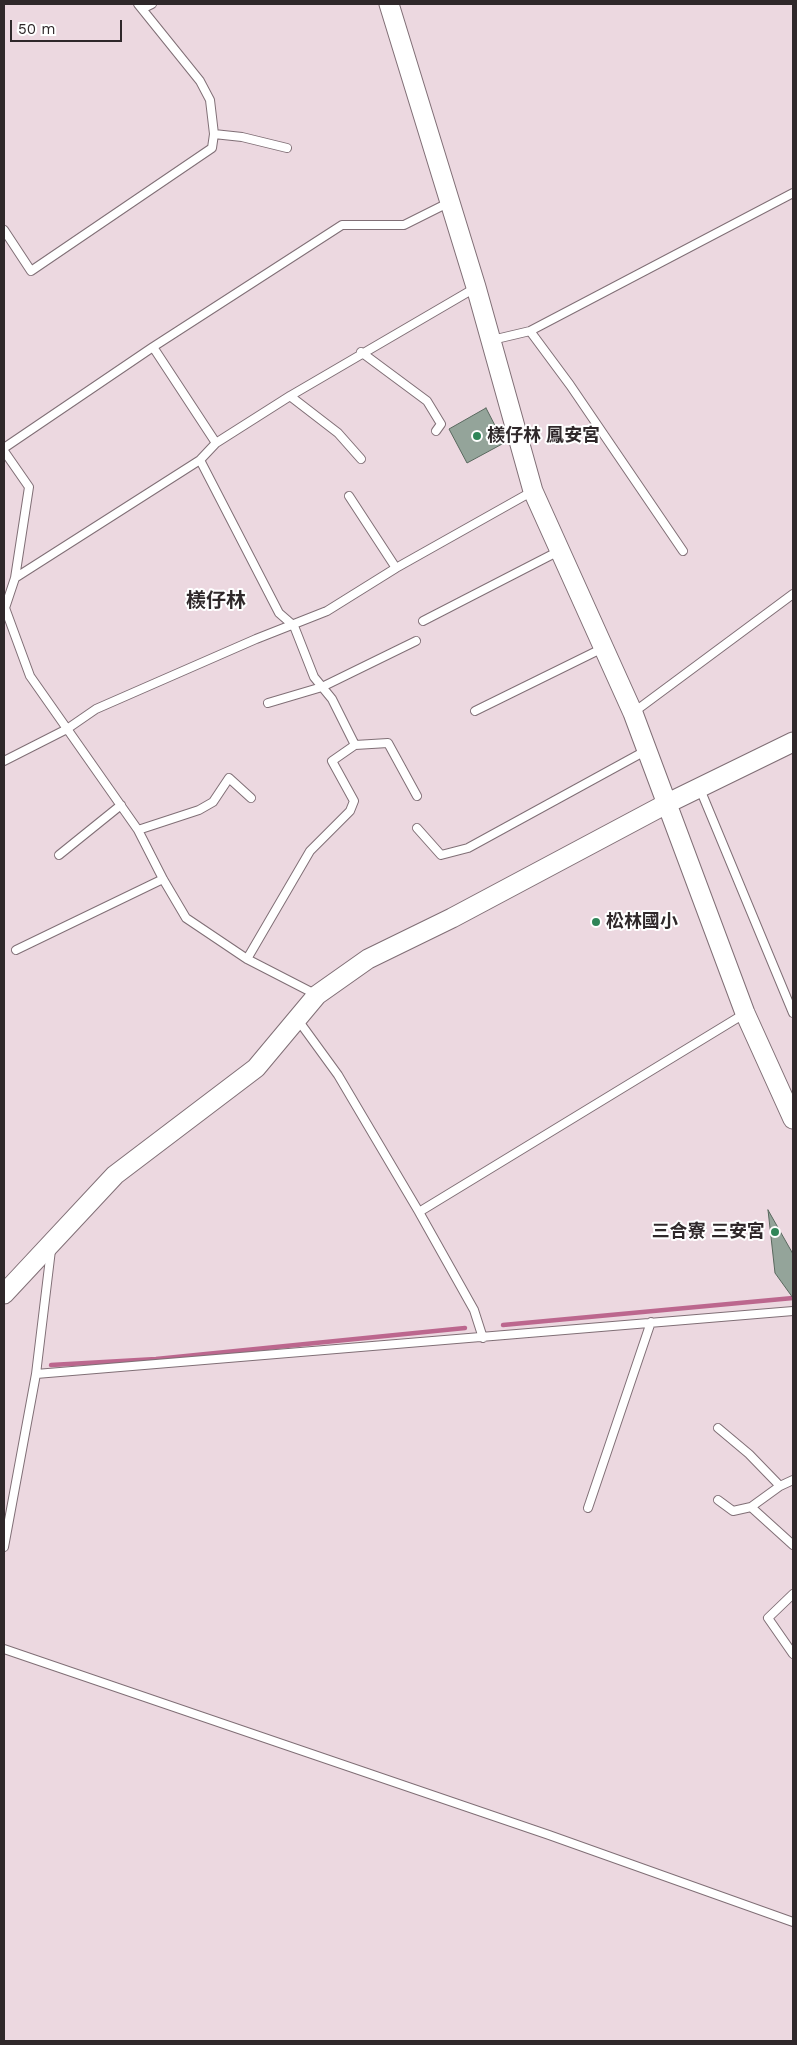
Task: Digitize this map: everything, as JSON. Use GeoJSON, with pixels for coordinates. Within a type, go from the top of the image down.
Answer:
{"type":"FeatureCollection","features":[{"type":"Feature","properties":{"kind":"street"},"geometry":{"type":"LineString","coordinates":[[389,4],[476,287],[533,491],[634,713],[666,804],[745,1013],[793,1118]]}},
{"type":"Feature","properties":{"kind":"street"},"geometry":{"type":"LineString","coordinates":[[4,1294],[52,1241],[125,1167],[256,1068],[317,995],[368,959],[452,918],[666,804],[793,742]]}},
{"type":"Feature","properties":{"kind":"lane"},"geometry":{"type":"LineString","coordinates":[[4,230],[31,271],[212,148],[214,134],[210,100],[200,81],[140,6],[152,4]]}},
{"type":"Feature","properties":{"kind":"lane"},"geometry":{"type":"LineString","coordinates":[[214,134],[242,137],[287,148]]}},
{"type":"Feature","properties":{"kind":"lane"},"geometry":{"type":"LineString","coordinates":[[490,341],[530,331],[793,193]]}},
{"type":"Feature","properties":{"kind":"lane"},"geometry":{"type":"LineString","coordinates":[[317,995],[247,959],[186,918],[163,879],[138,830],[30,676],[4,609],[14,578],[29,486],[4,450],[153,347],[342,226],[404,225],[450,202]]}},
{"type":"Feature","properties":{"kind":"lane"},"geometry":{"type":"LineString","coordinates":[[14,578],[200,460],[216,443],[290,396],[326,376],[361,352],[476,287]]}},
{"type":"Feature","properties":{"kind":"lane"},"geometry":{"type":"LineString","coordinates":[[530,331],[570,385],[683,551]]}},
{"type":"Feature","properties":{"kind":"lane"},"geometry":{"type":"LineString","coordinates":[[153,347],[216,443]]}},
{"type":"Feature","properties":{"kind":"lane"},"geometry":{"type":"LineString","coordinates":[[361,352],[427,401],[441,424],[436,430]]}},
{"type":"Feature","properties":{"kind":"lane"},"geometry":{"type":"LineString","coordinates":[[290,396],[338,433],[361,459]]}},
{"type":"Feature","properties":{"kind":"lane"},"geometry":{"type":"LineString","coordinates":[[200,460],[279,613],[294,626],[314,677],[332,698],[355,745]]}},
{"type":"Feature","properties":{"kind":"lane"},"geometry":{"type":"LineString","coordinates":[[4,760],[67,729],[96,709],[256,639],[294,626],[327,611],[396,568],[533,491]]}},
{"type":"Feature","properties":{"kind":"lane"},"geometry":{"type":"LineString","coordinates":[[349,496],[396,568]]}},
{"type":"Feature","properties":{"kind":"lane"},"geometry":{"type":"LineString","coordinates":[[423,621],[560,551]]}},
{"type":"Feature","properties":{"kind":"lane"},"geometry":{"type":"LineString","coordinates":[[634,713],[793,594]]}},
{"type":"Feature","properties":{"kind":"lane"},"geometry":{"type":"LineString","coordinates":[[268,703],[322,687],[416,641]]}},
{"type":"Feature","properties":{"kind":"lane"},"geometry":{"type":"LineString","coordinates":[[476,711],[605,647]]}},
{"type":"Feature","properties":{"kind":"lane"},"geometry":{"type":"LineString","coordinates":[[247,959],[310,851],[350,811],[354,801],[332,761],[355,745],[388,743],[417,796]]}},
{"type":"Feature","properties":{"kind":"lane"},"geometry":{"type":"LineString","coordinates":[[417,828],[441,855],[468,848],[647,750]]}},
{"type":"Feature","properties":{"kind":"lane"},"geometry":{"type":"LineString","coordinates":[[138,830],[198,810],[213,802],[229,778],[251,798]]}},
{"type":"Feature","properties":{"kind":"lane"},"geometry":{"type":"LineString","coordinates":[[700,788],[793,1013]]}},
{"type":"Feature","properties":{"kind":"lane"},"geometry":{"type":"LineString","coordinates":[[58,855],[121,805]]}},
{"type":"Feature","properties":{"kind":"lane"},"geometry":{"type":"LineString","coordinates":[[16,950],[163,879]]}},
{"type":"Feature","properties":{"kind":"lane"},"geometry":{"type":"LineString","coordinates":[[419,1212],[745,1013]]}},
{"type":"Feature","properties":{"kind":"lane"},"geometry":{"type":"LineString","coordinates":[[297,1018],[338,1075],[419,1212],[474,1310],[483,1338]]}},
{"type":"Feature","properties":{"kind":"lane"},"geometry":{"type":"LineString","coordinates":[[4,1547],[36,1374],[52,1241]]}},
{"type":"Feature","properties":{"kind":"lane"},"geometry":{"type":"LineString","coordinates":[[36,1374],[793,1311]]}},
{"type":"Feature","properties":{"kind":"lane"},"geometry":{"type":"LineString","coordinates":[[588,1508],[651,1322]]}},
{"type":"Feature","properties":{"kind":"lane"},"geometry":{"type":"LineString","coordinates":[[718,1428],[749,1454],[780,1486]]}},
{"type":"Feature","properties":{"kind":"lane"},"geometry":{"type":"LineString","coordinates":[[718,1500],[732,1511],[751,1507],[780,1486],[793,1480]]}},
{"type":"Feature","properties":{"kind":"lane"},"geometry":{"type":"LineString","coordinates":[[751,1507],[793,1545]]}},
{"type":"Feature","properties":{"kind":"lane"},"geometry":{"type":"LineString","coordinates":[[793,1594],[768,1618],[793,1654]]}},
{"type":"Feature","properties":{"kind":"lane"},"geometry":{"type":"LineString","coordinates":[[4,1649],[540,1831],[793,1922]]}},
{"type":"Feature","properties":{"kind":"building","name":"檨仔林 鳳安宮"},"geometry":{"type":"Polygon","coordinates":[[[486,408],[504,443],[467,463],[449,429],[486,408]]]}},
{"type":"Feature","properties":{"kind":"building","name":"三合寮 三安宮"},"geometry":{"type":"Polygon","coordinates":[[[768,1210],[793,1254],[793,1298],[775,1273],[768,1210]]]}},
{"type":"Feature","properties":{"kind":"waterway"},"geometry":{"type":"LineString","coordinates":[[503,1325],[793,1298]]}},
{"type":"Feature","properties":{"kind":"waterway"},"geometry":{"type":"LineString","coordinates":[[51,1365],[156,1359],[465,1328]]}},
{"type":"Feature","properties":{"kind":"place","name":"檨仔林 鳳安宮"},"geometry":{"type":"Point","coordinates":[477,436]}},
{"type":"Feature","properties":{"kind":"place","name":"松林國小"},"geometry":{"type":"Point","coordinates":[596,922]}},
{"type":"Feature","properties":{"kind":"place","name":"三合寮 三安宮"},"geometry":{"type":"Point","coordinates":[775,1232]}},
{"type":"Feature","properties":{"kind":"district","name":"檨仔林"},"geometry":{"type":"Point","coordinates":[216,601]}}]}
